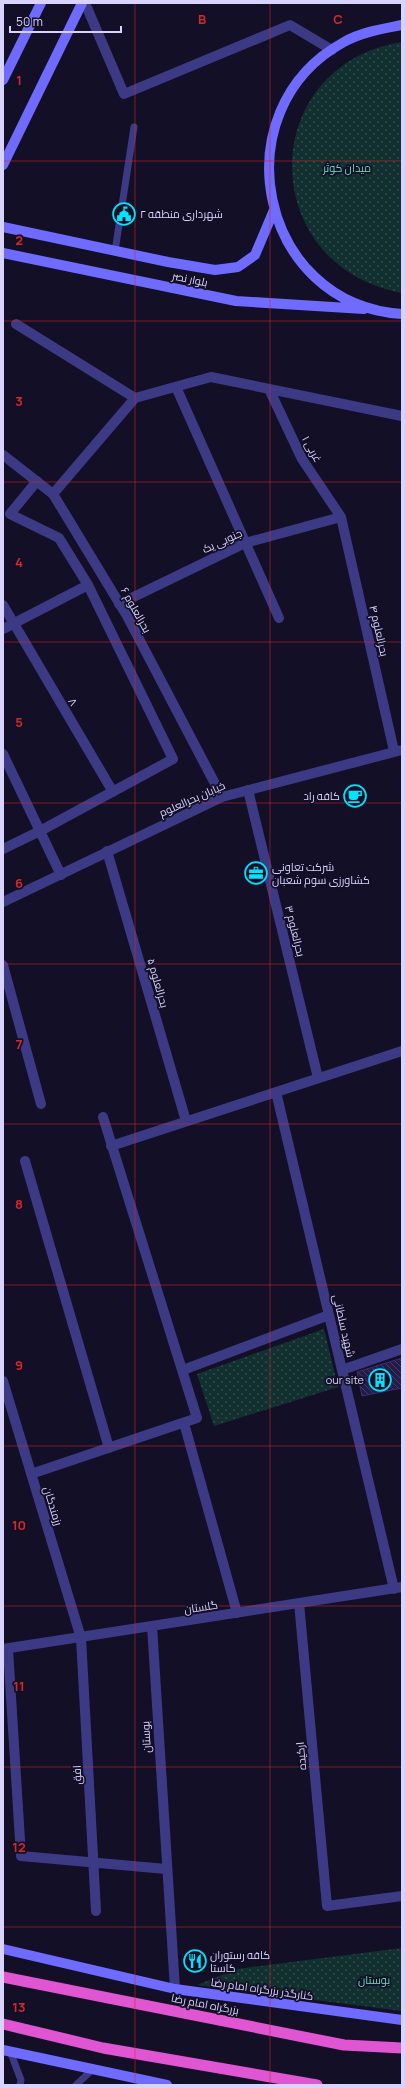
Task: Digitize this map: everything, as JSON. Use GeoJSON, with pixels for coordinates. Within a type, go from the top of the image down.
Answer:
{"type":"FeatureCollection","features":[{"type":"Feature","properties":{"kind":"highway","name":"بزرگراه امام رضا"},"geometry":{"type":"LineString","coordinates":[[3,1977],[344,2046],[402,2048]]}},
{"type":"Feature","properties":{"kind":"highway"},"geometry":{"type":"LineString","coordinates":[[3,2024],[103,2048],[317,2085]]}},
{"type":"Feature","properties":{"kind":"main road"},"geometry":{"type":"LineString","coordinates":[[3,80],[41,3]]}},
{"type":"Feature","properties":{"kind":"main road"},"geometry":{"type":"LineString","coordinates":[[3,165],[82,3]]}},
{"type":"Feature","properties":{"kind":"main road"},"geometry":{"type":"LineString","coordinates":[[402,22],[397,26],[362,34],[332,50],[313,64],[300,78],[280,111],[273,129],[268,167],[269,187],[274,210],[286,241],[309,271],[340,295],[375,309],[402,314]]}},
{"type":"Feature","properties":{"kind":"main road","name":"بلوار نصر"},"geometry":{"type":"LineString","coordinates":[[3,227],[215,270],[238,267],[255,255],[274,210]]}},
{"type":"Feature","properties":{"kind":"main road","name":"بلوار نصر"},"geometry":{"type":"LineString","coordinates":[[3,253],[236,301],[375,309]]}},
{"type":"Feature","properties":{"kind":"main road","name":"کنارگذر بزرگراه امام رضا"},"geometry":{"type":"LineString","coordinates":[[3,1949],[175,1989],[402,2020]]}},
{"type":"Feature","properties":{"kind":"main road"},"geometry":{"type":"LineString","coordinates":[[6,2050],[167,2085]]}},
{"type":"Feature","properties":{"kind":"street"},"geometry":{"type":"LineString","coordinates":[[85,3],[124,94],[290,25],[332,50]]}},
{"type":"Feature","properties":{"kind":"street"},"geometry":{"type":"LineString","coordinates":[[16,324],[135,398]]}},
{"type":"Feature","properties":{"kind":"street"},"geometry":{"type":"LineString","coordinates":[[53,494],[135,398],[211,377],[402,416]]}},
{"type":"Feature","properties":{"kind":"street"},"geometry":{"type":"LineString","coordinates":[[176,387],[279,618]]}},
{"type":"Feature","properties":{"kind":"street","name":"غربی ۱"},"geometry":{"type":"LineString","coordinates":[[269,389],[302,459],[341,517]]}},
{"type":"Feature","properties":{"kind":"street","name":"بحرالعلوم ۶"},"geometry":{"type":"LineString","coordinates":[[3,455],[53,494],[119,604],[222,797]]}},
{"type":"Feature","properties":{"kind":"street"},"geometry":{"type":"LineString","coordinates":[[3,849],[40,831],[173,760],[88,586],[59,538],[7,516],[37,481]]}},
{"type":"Feature","properties":{"kind":"street","name":"جنوبی یک"},"geometry":{"type":"LineString","coordinates":[[119,604],[245,543],[341,517]]}},
{"type":"Feature","properties":{"kind":"street","name":"بحرالعلوم ۴"},"geometry":{"type":"LineString","coordinates":[[341,517],[398,750]]}},
{"type":"Feature","properties":{"kind":"street"},"geometry":{"type":"LineString","coordinates":[[3,629],[88,586]]}},
{"type":"Feature","properties":{"kind":"street","name":"۸"},"geometry":{"type":"LineString","coordinates":[[3,605],[113,792]]}},
{"type":"Feature","properties":{"kind":"street","name":"خیابان بحرالعلوم"},"geometry":{"type":"LineString","coordinates":[[3,902],[222,797],[398,750]]}},
{"type":"Feature","properties":{"kind":"street"},"geometry":{"type":"LineString","coordinates":[[3,754],[61,874]]}},
{"type":"Feature","properties":{"kind":"street","name":"بحرالعلوم ۳"},"geometry":{"type":"LineString","coordinates":[[248,790],[318,1078]]}},
{"type":"Feature","properties":{"kind":"street","name":"بحرالعلوم ۵"},"geometry":{"type":"LineString","coordinates":[[107,851],[186,1121]]}},
{"type":"Feature","properties":{"kind":"street"},"geometry":{"type":"LineString","coordinates":[[3,965],[41,1104]]}},
{"type":"Feature","properties":{"kind":"street"},"geometry":{"type":"LineString","coordinates":[[111,1146],[402,1051]]}},
{"type":"Feature","properties":{"kind":"street","name":"شهید سلطانی"},"geometry":{"type":"LineString","coordinates":[[276,1092],[342,1370],[398,1588]]}},
{"type":"Feature","properties":{"kind":"street"},"geometry":{"type":"LineString","coordinates":[[31,1474],[197,1418],[111,1146],[103,1116]]}},
{"type":"Feature","properties":{"kind":"street"},"geometry":{"type":"LineString","coordinates":[[25,1160],[110,1448]]}},
{"type":"Feature","properties":{"kind":"street"},"geometry":{"type":"LineString","coordinates":[[183,1370],[329,1315]]}},
{"type":"Feature","properties":{"kind":"street"},"geometry":{"type":"LineString","coordinates":[[342,1370],[402,1349]]}},
{"type":"Feature","properties":{"kind":"street","name":"رزمندگان"},"geometry":{"type":"LineString","coordinates":[[3,1381],[81,1638]]}},
{"type":"Feature","properties":{"kind":"street"},"geometry":{"type":"LineString","coordinates":[[184,1423],[237,1613]]}},
{"type":"Feature","properties":{"kind":"street","name":"گلستان"},"geometry":{"type":"LineString","coordinates":[[5,1649],[398,1588]]}},
{"type":"Feature","properties":{"kind":"street","name":"ارکیده"},"geometry":{"type":"LineString","coordinates":[[299,1603],[327,1906],[402,1896]]}},
{"type":"Feature","properties":{"kind":"street","name":"بوستان"},"geometry":{"type":"LineString","coordinates":[[152,1626],[166,1869],[175,1989]]}},
{"type":"Feature","properties":{"kind":"street","name":"افق"},"geometry":{"type":"LineString","coordinates":[[81,1638],[96,1911]]}},
{"type":"Feature","properties":{"kind":"street"},"geometry":{"type":"LineString","coordinates":[[5,1649],[21,1856],[166,1869]]}},
{"type":"Feature","properties":{"kind":"lane"},"geometry":{"type":"LineString","coordinates":[[115,250],[134,127]]}},
{"type":"Feature","properties":{"kind":"lane"},"geometry":{"type":"LineString","coordinates":[[6,2050],[21,2080],[20,2085]]}},
{"type":"Feature","properties":{"kind":"lane"},"geometry":{"type":"LineString","coordinates":[[76,2085],[93,2069]]}},
{"type":"Feature","properties":{"kind":"green space","name":"میدان کوثر"},"geometry":{"type":"Polygon","coordinates":[[[402,42],[402,293],[354,275],[319,246],[299,208],[292,166],[299,124],[320,87],[354,58],[402,42]]]}},
{"type":"Feature","properties":{"kind":"green space"},"geometry":{"type":"Polygon","coordinates":[[[324,1329],[338,1387],[214,1426],[197,1374],[324,1329]]]}},
{"type":"Feature","properties":{"kind":"green space","name":"بوستان"},"geometry":{"type":"Polygon","coordinates":[[[402,1948],[402,2011],[197,1985],[237,1969],[402,1948]]]}},
{"type":"Feature","properties":{"kind":"building","name":"our site"},"geometry":{"type":"Polygon","coordinates":[[[402,1358],[402,1388],[362,1396],[357,1372],[402,1358]]]}},
{"type":"Feature","properties":{"kind":"place","name":"شهرداری منطقه ۲"},"geometry":{"type":"Point","coordinates":[124,214]}},
{"type":"Feature","properties":{"kind":"place","name":"کافه راد"},"geometry":{"type":"Point","coordinates":[355,796]}},
{"type":"Feature","properties":{"kind":"place","name":"شرکت تعاونی کشاورزی سوم شعبان"},"geometry":{"type":"Point","coordinates":[256,873]}},
{"type":"Feature","properties":{"kind":"place","name":"our site"},"geometry":{"type":"Point","coordinates":[380,1380]}},
{"type":"Feature","properties":{"kind":"place","name":"کافه رستوران کاستا"},"geometry":{"type":"Point","coordinates":[195,1961]}}]}
